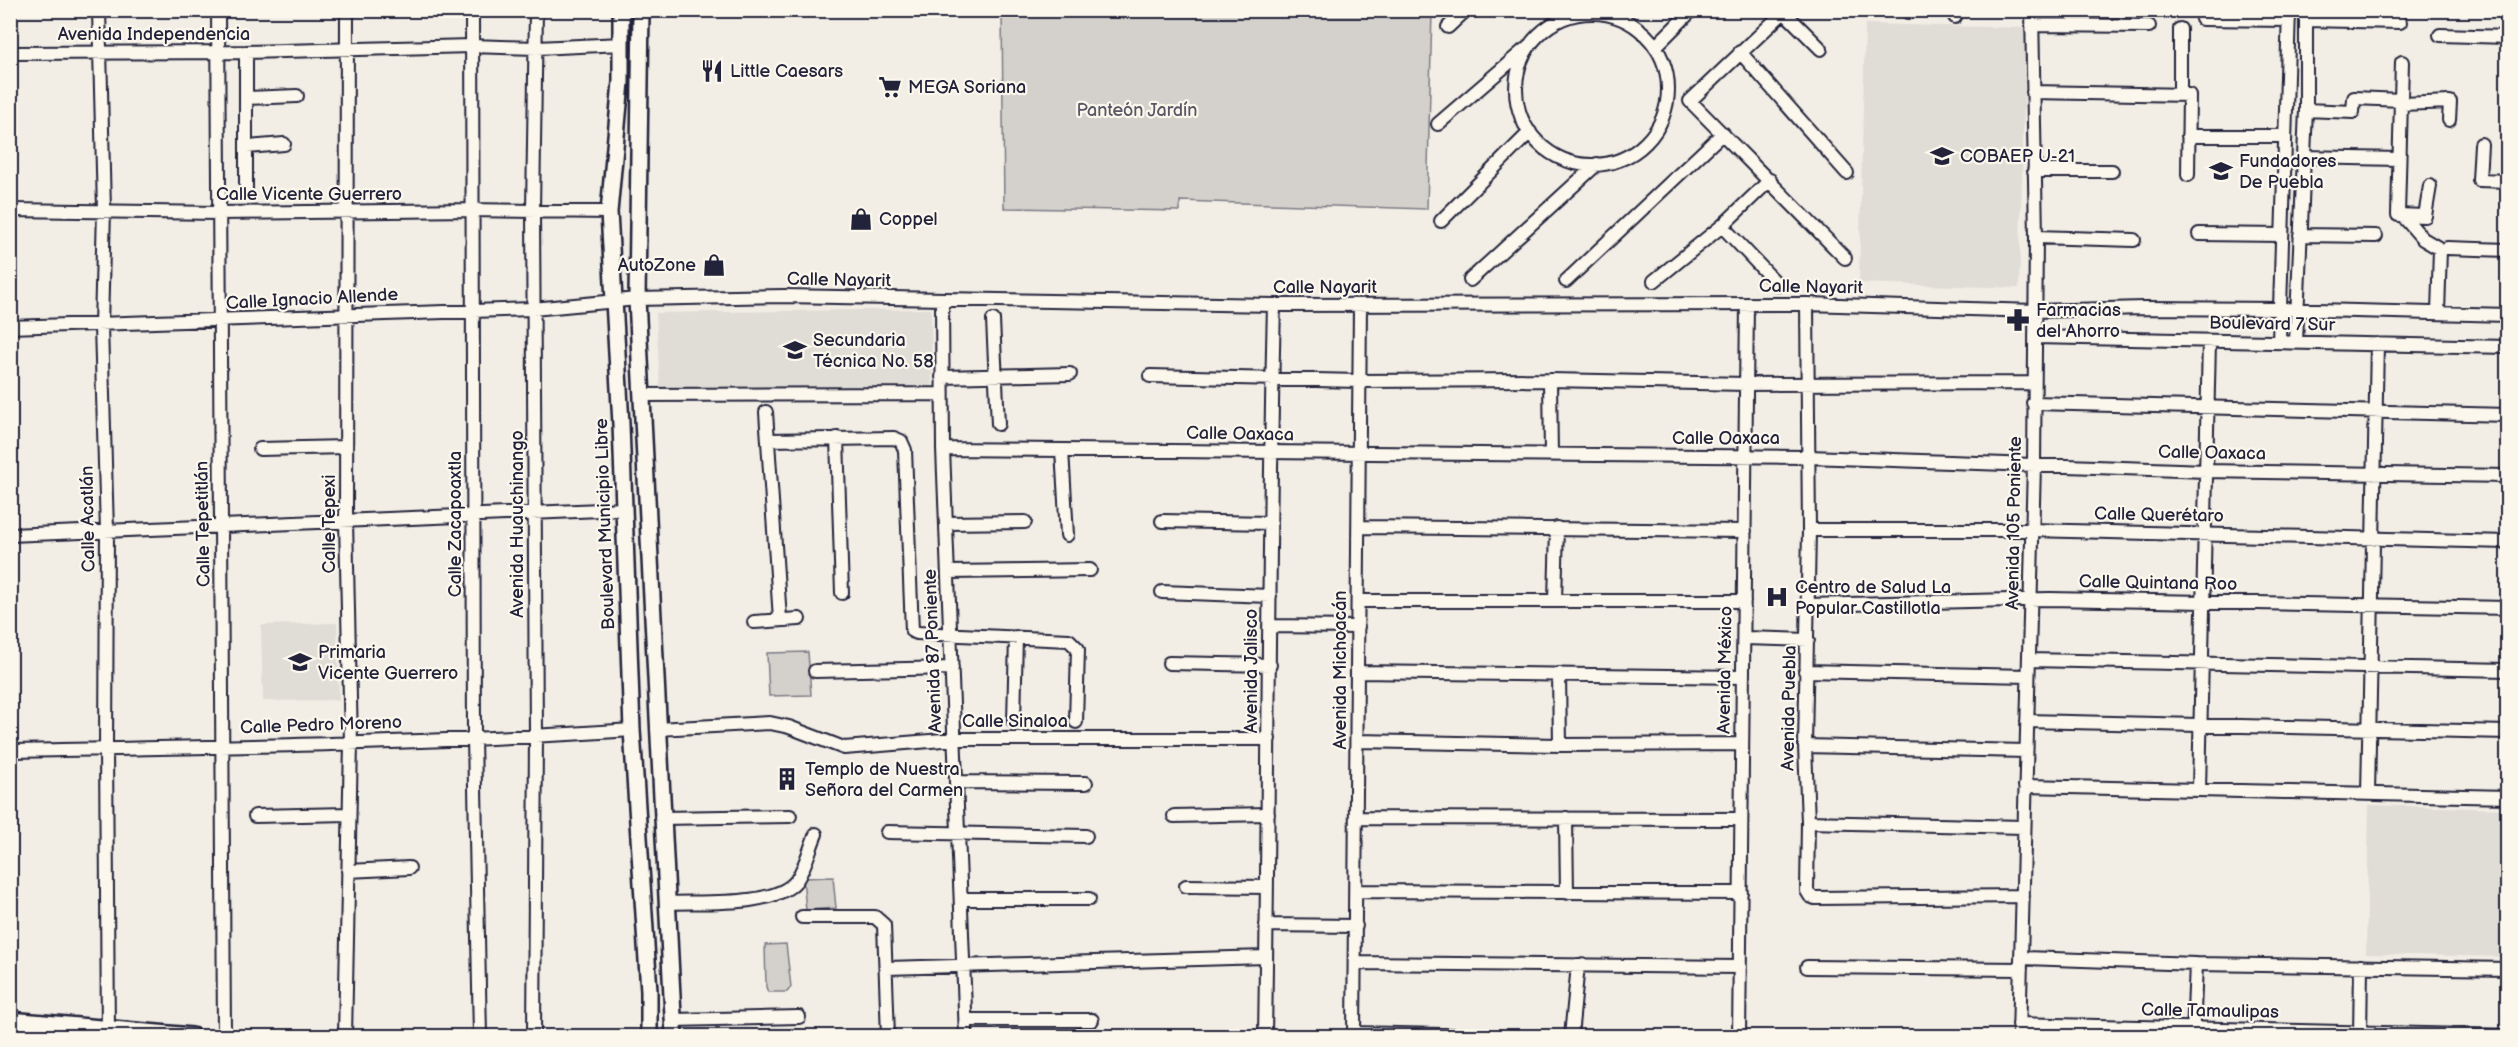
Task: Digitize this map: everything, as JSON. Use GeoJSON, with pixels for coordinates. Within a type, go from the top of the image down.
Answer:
{"type":"FeatureCollection","features":[{"type":"Feature","properties":{"kind":"main road","name":"Boulevard Municipio Libre"},"geometry":{"type":"LineString","coordinates":[[621,10],[622,44],[609,212],[632,730],[650,1036]]}},
{"type":"Feature","properties":{"kind":"main road"},"geometry":{"type":"LineString","coordinates":[[641,10],[637,299],[661,818],[674,1036]]}},
{"type":"Feature","properties":{"kind":"main road"},"geometry":{"type":"LineString","coordinates":[[10,1020],[109,1032],[192,1036]]}},
{"type":"Feature","properties":{"kind":"street","name":"Calle Acatlán"},"geometry":{"type":"LineString","coordinates":[[99,10],[104,210],[100,326],[107,531],[106,749],[109,1032]]}},
{"type":"Feature","properties":{"kind":"street","name":"Calle Tepetitlán"},"geometry":{"type":"LineString","coordinates":[[218,10],[224,1036]]}},
{"type":"Feature","properties":{"kind":"street","name":"Calle Tepexi"},"geometry":{"type":"LineString","coordinates":[[345,1036],[351,743],[346,521],[347,10]]}},
{"type":"Feature","properties":{"kind":"street","name":"Calle Zacapoaxtla"},"geometry":{"type":"LineString","coordinates":[[472,10],[474,738],[480,1036]]}},
{"type":"Feature","properties":{"kind":"street","name":"Avenida Huauchinango"},"geometry":{"type":"LineString","coordinates":[[534,1036],[536,736],[533,210],[536,10]]}},
{"type":"Feature","properties":{"kind":"street"},"geometry":{"type":"LineString","coordinates":[[1448,27],[1466,10]]}},
{"type":"Feature","properties":{"kind":"street"},"geometry":{"type":"LineString","coordinates":[[1655,47],[1692,10]]}},
{"type":"Feature","properties":{"kind":"street","name":"Avenida 105 Poniente"},"geometry":{"type":"LineString","coordinates":[[2019,1030],[2034,465],[2036,237],[2032,10]]}},
{"type":"Feature","properties":{"kind":"street"},"geometry":{"type":"LineString","coordinates":[[1690,101],[1785,11],[1821,49]]}},
{"type":"Feature","properties":{"kind":"street"},"geometry":{"type":"LineString","coordinates":[[1438,124],[1542,32],[1572,15],[1594,12],[1611,15],[1630,23],[1647,36],[1655,47],[1666,71],[1668,97],[1663,116],[1654,133],[1641,147],[1624,158],[1597,164],[1580,164],[1561,158],[1544,147],[1530,132],[1521,116],[1517,98],[1517,79],[1521,61],[1530,45]]}},
{"type":"Feature","properties":{"kind":"street"},"geometry":{"type":"LineString","coordinates":[[2202,19],[2289,15],[2279,342]]}},
{"type":"Feature","properties":{"kind":"street"},"geometry":{"type":"LineString","coordinates":[[2296,342],[2306,110],[2306,15],[2400,22]]}},
{"type":"Feature","properties":{"kind":"street"},"geometry":{"type":"LineString","coordinates":[[2032,25],[2149,26]]}},
{"type":"Feature","properties":{"kind":"street"},"geometry":{"type":"LineString","coordinates":[[2180,29],[2188,135],[2188,175]]}},
{"type":"Feature","properties":{"kind":"street"},"geometry":{"type":"LineString","coordinates":[[2440,35],[2508,37]]}},
{"type":"Feature","properties":{"kind":"street","name":"Avenida Independencia"},"geometry":{"type":"LineString","coordinates":[[10,53],[347,51],[471,46],[537,48],[622,44]]}},
{"type":"Feature","properties":{"kind":"street"},"geometry":{"type":"LineString","coordinates":[[246,52],[246,189]]}},
{"type":"Feature","properties":{"kind":"street"},"geometry":{"type":"LineString","coordinates":[[1740,52],[1847,173]]}},
{"type":"Feature","properties":{"kind":"street"},"geometry":{"type":"LineString","coordinates":[[2287,57],[2306,57]]}},
{"type":"Feature","properties":{"kind":"street"},"geometry":{"type":"LineString","coordinates":[[2402,62],[2399,159],[2401,216],[2423,239],[2440,249],[2438,313]]}},
{"type":"Feature","properties":{"kind":"street"},"geometry":{"type":"LineString","coordinates":[[2033,92],[2184,94]]}},
{"type":"Feature","properties":{"kind":"street"},"geometry":{"type":"LineString","coordinates":[[246,98],[297,96]]}},
{"type":"Feature","properties":{"kind":"street"},"geometry":{"type":"LineString","coordinates":[[1668,97],[1690,101],[1845,258]]}},
{"type":"Feature","properties":{"kind":"street"},"geometry":{"type":"LineString","coordinates":[[2306,110],[2353,112],[2354,98],[2402,102],[2448,102],[2451,104],[2449,120]]}},
{"type":"Feature","properties":{"kind":"street"},"geometry":{"type":"LineString","coordinates":[[1441,221],[1530,132]]}},
{"type":"Feature","properties":{"kind":"street"},"geometry":{"type":"LineString","coordinates":[[1566,281],[1723,133]]}},
{"type":"Feature","properties":{"kind":"street"},"geometry":{"type":"LineString","coordinates":[[2188,135],[2285,136]]}},
{"type":"Feature","properties":{"kind":"street"},"geometry":{"type":"LineString","coordinates":[[247,147],[284,144]]}},
{"type":"Feature","properties":{"kind":"street"},"geometry":{"type":"LineString","coordinates":[[2481,144],[2479,180],[2508,181]]}},
{"type":"Feature","properties":{"kind":"street"},"geometry":{"type":"LineString","coordinates":[[2303,157],[2399,159]]}},
{"type":"Feature","properties":{"kind":"street"},"geometry":{"type":"LineString","coordinates":[[1470,280],[1597,164]]}},
{"type":"Feature","properties":{"kind":"street"},"geometry":{"type":"LineString","coordinates":[[2034,171],[2112,171]]}},
{"type":"Feature","properties":{"kind":"street"},"geometry":{"type":"LineString","coordinates":[[1654,281],[1722,226],[1770,180]]}},
{"type":"Feature","properties":{"kind":"street"},"geometry":{"type":"LineString","coordinates":[[2401,216],[2425,216],[2430,186]]}},
{"type":"Feature","properties":{"kind":"street"},"geometry":{"type":"LineString","coordinates":[[2283,198],[2301,199]]}},
{"type":"Feature","properties":{"kind":"street","name":"Calle Vicente Guerrero"},"geometry":{"type":"LineString","coordinates":[[10,210],[218,213],[471,210],[609,212]]}},
{"type":"Feature","properties":{"kind":"street"},"geometry":{"type":"LineString","coordinates":[[1722,226],[1778,285]]}},
{"type":"Feature","properties":{"kind":"street"},"geometry":{"type":"LineString","coordinates":[[2199,234],[2282,235]]}},
{"type":"Feature","properties":{"kind":"street"},"geometry":{"type":"LineString","coordinates":[[2300,235],[2376,236]]}},
{"type":"Feature","properties":{"kind":"street"},"geometry":{"type":"LineString","coordinates":[[2036,237],[2134,240]]}},
{"type":"Feature","properties":{"kind":"street"},"geometry":{"type":"LineString","coordinates":[[2447,248],[2508,250]]}},
{"type":"Feature","properties":{"kind":"street","name":"Calle Nayarit"},"geometry":{"type":"LineString","coordinates":[[614,300],[784,296],[1274,305],[1807,304],[2035,311]]}},
{"type":"Feature","properties":{"kind":"street","name":"Avenida 87 Poniente"},"geometry":{"type":"LineString","coordinates":[[942,299],[943,449],[966,1036]]}},
{"type":"Feature","properties":{"kind":"street","name":"Calle Ignacio Allende"},"geometry":{"type":"LineString","coordinates":[[10,327],[100,326],[345,314],[533,309],[614,300]]}},
{"type":"Feature","properties":{"kind":"street","name":"Avenida México"},"geometry":{"type":"LineString","coordinates":[[1739,1036],[1748,304]]}},
{"type":"Feature","properties":{"kind":"street","name":"Avenida Puebla"},"geometry":{"type":"LineString","coordinates":[[1807,304],[1809,457],[1808,639],[1805,671],[1807,891],[1815,898],[2023,896]]}},
{"type":"Feature","properties":{"kind":"street","name":"Avenida Jalisco"},"geometry":{"type":"LineString","coordinates":[[1265,1036],[1271,523],[1269,452],[1274,305]]}},
{"type":"Feature","properties":{"kind":"street","name":"Avenida Michoacán"},"geometry":{"type":"LineString","coordinates":[[1354,1035],[1357,891],[1360,305]]}},
{"type":"Feature","properties":{"kind":"street","name":"Boulevard 7 Sur"},"geometry":{"type":"LineString","coordinates":[[2035,311],[2144,308],[2297,309],[2508,315]]}},
{"type":"Feature","properties":{"kind":"street"},"geometry":{"type":"LineString","coordinates":[[993,320],[998,424]]}},
{"type":"Feature","properties":{"kind":"street","name":"Boulevard 7 Sur"},"geometry":{"type":"LineString","coordinates":[[2035,337],[2508,347]]}},
{"type":"Feature","properties":{"kind":"street"},"geometry":{"type":"LineString","coordinates":[[2199,790],[2200,663],[2209,341]]}},
{"type":"Feature","properties":{"kind":"street"},"geometry":{"type":"LineString","coordinates":[[2368,794],[2377,344]]}},
{"type":"Feature","properties":{"kind":"street"},"geometry":{"type":"LineString","coordinates":[[942,377],[1070,374]]}},
{"type":"Feature","properties":{"kind":"street"},"geometry":{"type":"LineString","coordinates":[[1150,376],[1272,381],[1550,380],[1746,384],[2034,384]]}},
{"type":"Feature","properties":{"kind":"street"},"geometry":{"type":"LineString","coordinates":[[1550,380],[1551,455]]}},
{"type":"Feature","properties":{"kind":"street"},"geometry":{"type":"LineString","coordinates":[[642,395],[942,394]]}},
{"type":"Feature","properties":{"kind":"street"},"geometry":{"type":"LineString","coordinates":[[2033,403],[2508,415]]}},
{"type":"Feature","properties":{"kind":"street"},"geometry":{"type":"LineString","coordinates":[[766,412],[780,620]]}},
{"type":"Feature","properties":{"kind":"street"},"geometry":{"type":"LineString","coordinates":[[837,438],[842,593]]}},
{"type":"Feature","properties":{"kind":"street"},"geometry":{"type":"LineString","coordinates":[[769,440],[894,438],[902,441],[906,450],[912,631],[1069,640],[1078,649],[1076,722]]}},
{"type":"Feature","properties":{"kind":"street"},"geometry":{"type":"LineString","coordinates":[[260,449],[346,447]]}},
{"type":"Feature","properties":{"kind":"street","name":"Calle Oaxaca"},"geometry":{"type":"LineString","coordinates":[[943,449],[1809,457],[2206,471],[2508,476]]}},
{"type":"Feature","properties":{"kind":"street"},"geometry":{"type":"LineString","coordinates":[[1062,450],[1067,536]]}},
{"type":"Feature","properties":{"kind":"street"},"geometry":{"type":"LineString","coordinates":[[10,535],[624,510]]}},
{"type":"Feature","properties":{"kind":"street"},"geometry":{"type":"LineString","coordinates":[[1162,521],[1271,523]]}},
{"type":"Feature","properties":{"kind":"street"},"geometry":{"type":"LineString","coordinates":[[946,523],[1025,522]]}},
{"type":"Feature","properties":{"kind":"street"},"geometry":{"type":"LineString","coordinates":[[1359,526],[1745,531]]}},
{"type":"Feature","properties":{"kind":"street"},"geometry":{"type":"LineString","coordinates":[[1556,600],[1557,528]]}},
{"type":"Feature","properties":{"kind":"street","name":"Calle Querétaro"},"geometry":{"type":"LineString","coordinates":[[1809,530],[2031,530],[2508,542]]}},
{"type":"Feature","properties":{"kind":"street"},"geometry":{"type":"LineString","coordinates":[[948,572],[1090,570]]}},
{"type":"Feature","properties":{"kind":"street"},"geometry":{"type":"LineString","coordinates":[[1162,592],[1270,596]]}},
{"type":"Feature","properties":{"kind":"street","name":"Calle Quintana Roo"},"geometry":{"type":"LineString","coordinates":[[1808,605],[2030,599],[2508,608]]}},
{"type":"Feature","properties":{"kind":"street"},"geometry":{"type":"LineString","coordinates":[[1359,601],[1744,600]]}},
{"type":"Feature","properties":{"kind":"street"},"geometry":{"type":"LineString","coordinates":[[754,622],[799,619]]}},
{"type":"Feature","properties":{"kind":"street"},"geometry":{"type":"LineString","coordinates":[[1269,626],[1358,627]]}},
{"type":"Feature","properties":{"kind":"street"},"geometry":{"type":"LineString","coordinates":[[1014,722],[1016,637]]}},
{"type":"Feature","properties":{"kind":"street"},"geometry":{"type":"LineString","coordinates":[[1744,638],[1808,639]]}},
{"type":"Feature","properties":{"kind":"street"},"geometry":{"type":"LineString","coordinates":[[2029,660],[2508,670]]}},
{"type":"Feature","properties":{"kind":"street"},"geometry":{"type":"LineString","coordinates":[[1169,663],[1270,665]]}},
{"type":"Feature","properties":{"kind":"street"},"geometry":{"type":"LineString","coordinates":[[815,671],[952,668]]}},
{"type":"Feature","properties":{"kind":"street"},"geometry":{"type":"LineString","coordinates":[[1805,671],[2028,676]]}},
{"type":"Feature","properties":{"kind":"street"},"geometry":{"type":"LineString","coordinates":[[1358,672],[1743,677]]}},
{"type":"Feature","properties":{"kind":"street"},"geometry":{"type":"LineString","coordinates":[[1559,674],[1560,745]]}},
{"type":"Feature","properties":{"kind":"street"},"geometry":{"type":"LineString","coordinates":[[2027,721],[2508,732]]}},
{"type":"Feature","properties":{"kind":"street","name":"Calle Sinaloa"},"geometry":{"type":"LineString","coordinates":[[657,729],[770,723],[789,727],[844,748],[955,739],[1269,739]]}},
{"type":"Feature","properties":{"kind":"street","name":"Calle Pedro Moreno"},"geometry":{"type":"LineString","coordinates":[[10,751],[351,743],[632,730]]}},
{"type":"Feature","properties":{"kind":"street"},"geometry":{"type":"LineString","coordinates":[[1358,741],[1560,745],[1742,744]]}},
{"type":"Feature","properties":{"kind":"street"},"geometry":{"type":"LineString","coordinates":[[1805,746],[2026,751]]}},
{"type":"Feature","properties":{"kind":"street"},"geometry":{"type":"LineString","coordinates":[[957,782],[1086,783]]}},
{"type":"Feature","properties":{"kind":"street"},"geometry":{"type":"LineString","coordinates":[[2025,786],[2508,797]]}},
{"type":"Feature","properties":{"kind":"street"},"geometry":{"type":"LineString","coordinates":[[255,816],[349,814]]}},
{"type":"Feature","properties":{"kind":"street"},"geometry":{"type":"LineString","coordinates":[[1174,816],[1268,814]]}},
{"type":"Feature","properties":{"kind":"street"},"geometry":{"type":"LineString","coordinates":[[661,818],[790,816]]}},
{"type":"Feature","properties":{"kind":"street"},"geometry":{"type":"LineString","coordinates":[[1357,818],[1742,819]]}},
{"type":"Feature","properties":{"kind":"street"},"geometry":{"type":"LineString","coordinates":[[1566,818],[1567,893]]}},
{"type":"Feature","properties":{"kind":"street"},"geometry":{"type":"LineString","coordinates":[[1808,822],[2024,827]]}},
{"type":"Feature","properties":{"kind":"street"},"geometry":{"type":"LineString","coordinates":[[887,832],[1086,836]]}},
{"type":"Feature","properties":{"kind":"street"},"geometry":{"type":"LineString","coordinates":[[666,903],[772,896],[797,879],[816,834]]}},
{"type":"Feature","properties":{"kind":"street"},"geometry":{"type":"LineString","coordinates":[[348,871],[409,868]]}},
{"type":"Feature","properties":{"kind":"street"},"geometry":{"type":"LineString","coordinates":[[1186,886],[1267,886]]}},
{"type":"Feature","properties":{"kind":"street"},"geometry":{"type":"LineString","coordinates":[[1357,891],[1741,893]]}},
{"type":"Feature","properties":{"kind":"street"},"geometry":{"type":"LineString","coordinates":[[961,899],[1089,898]]}},
{"type":"Feature","properties":{"kind":"street"},"geometry":{"type":"LineString","coordinates":[[802,917],[875,917],[885,926],[888,1036]]}},
{"type":"Feature","properties":{"kind":"street"},"geometry":{"type":"LineString","coordinates":[[1266,925],[1356,926]]}},
{"type":"Feature","properties":{"kind":"street"},"geometry":{"type":"LineString","coordinates":[[887,968],[1266,957]]}},
{"type":"Feature","properties":{"kind":"street"},"geometry":{"type":"LineString","coordinates":[[1356,963],[1740,967]]}},
{"type":"Feature","properties":{"kind":"street"},"geometry":{"type":"LineString","coordinates":[[1807,967],[2022,963],[2508,969]]}},
{"type":"Feature","properties":{"kind":"street"},"geometry":{"type":"LineString","coordinates":[[2193,1033],[2196,964]]}},
{"type":"Feature","properties":{"kind":"street"},"geometry":{"type":"LineString","coordinates":[[1571,1036],[1578,966]]}},
{"type":"Feature","properties":{"kind":"street"},"geometry":{"type":"LineString","coordinates":[[2360,1035],[2361,966]]}},
{"type":"Feature","properties":{"kind":"street"},"geometry":{"type":"LineString","coordinates":[[673,1020],[799,1017]]}},
{"type":"Feature","properties":{"kind":"street"},"geometry":{"type":"LineString","coordinates":[[966,1020],[1092,1020]]}},
{"type":"Feature","properties":{"kind":"street","name":"Calle Tamaulipas"},"geometry":{"type":"LineString","coordinates":[[2019,1030],[2508,1036]]}},
{"type":"Feature","properties":{"kind":"street"},"geometry":{"type":"LineString","coordinates":[[1354,1035],[1486,1036]]}},
{"type":"Feature","properties":{"kind":"shaded area","name":"COBAEP U-21"},"geometry":{"type":"Polygon","coordinates":[[[1865,24],[2026,28],[2019,288],[1859,283],[1865,24]]]}},
{"type":"Feature","properties":{"kind":"shaded area","name":"Secundaria Técnica No. 58"},"geometry":{"type":"Polygon","coordinates":[[[931,309],[932,386],[660,387],[656,313],[931,309]]]}},
{"type":"Feature","properties":{"kind":"shaded area","name":"Primaria Vicente Guerrero"},"geometry":{"type":"Polygon","coordinates":[[[337,623],[339,700],[263,701],[261,625],[337,623]]]}},
{"type":"Feature","properties":{"kind":"shaded area"},"geometry":{"type":"Polygon","coordinates":[[[2369,805],[2507,809],[2507,957],[2366,954],[2369,805]]]}},
{"type":"Feature","properties":{"kind":"green space","name":"Panteón Jardín"},"geometry":{"type":"Polygon","coordinates":[[[1002,11],[1432,11],[1427,209],[1180,201],[1180,211],[1004,208],[1002,11]]]}},
{"type":"Feature","properties":{"kind":"green space"},"geometry":{"type":"Polygon","coordinates":[[[808,652],[811,695],[769,696],[767,653],[808,652]]]}},
{"type":"Feature","properties":{"kind":"green space"},"geometry":{"type":"Polygon","coordinates":[[[833,877],[836,908],[806,910],[803,878],[833,877]]]}},
{"type":"Feature","properties":{"kind":"green space"},"geometry":{"type":"Polygon","coordinates":[[[786,944],[791,987],[787,992],[768,992],[765,945],[786,944]]]}},
{"type":"Feature","properties":{"kind":"place","name":"Little Caesars"},"geometry":{"type":"Point","coordinates":[712,71]}},
{"type":"Feature","properties":{"kind":"place","name":"MEGA Soriana"},"geometry":{"type":"Point","coordinates":[890,87]}},
{"type":"Feature","properties":{"kind":"place","name":"COBAEP U-21"},"geometry":{"type":"Point","coordinates":[1942,156]}},
{"type":"Feature","properties":{"kind":"place","name":"Fundadores De Puebla"},"geometry":{"type":"Point","coordinates":[2221,171]}},
{"type":"Feature","properties":{"kind":"place","name":"Coppel"},"geometry":{"type":"Point","coordinates":[861,219]}},
{"type":"Feature","properties":{"kind":"place","name":"AutoZone"},"geometry":{"type":"Point","coordinates":[714,265]}},
{"type":"Feature","properties":{"kind":"place","name":"Farmacias del Ahorro"},"geometry":{"type":"Point","coordinates":[2018,320]}},
{"type":"Feature","properties":{"kind":"place","name":"Secundaria Técnica No. 58"},"geometry":{"type":"Point","coordinates":[795,350]}},
{"type":"Feature","properties":{"kind":"place","name":"Centro de Salud La Popular Castillotla"},"geometry":{"type":"Point","coordinates":[1777,597]}},
{"type":"Feature","properties":{"kind":"place","name":"Primaria Vicente Guerrero"},"geometry":{"type":"Point","coordinates":[300,662]}},
{"type":"Feature","properties":{"kind":"place","name":"Templo de Nuestra Señora del Carmen"},"geometry":{"type":"Point","coordinates":[787,779]}}]}
